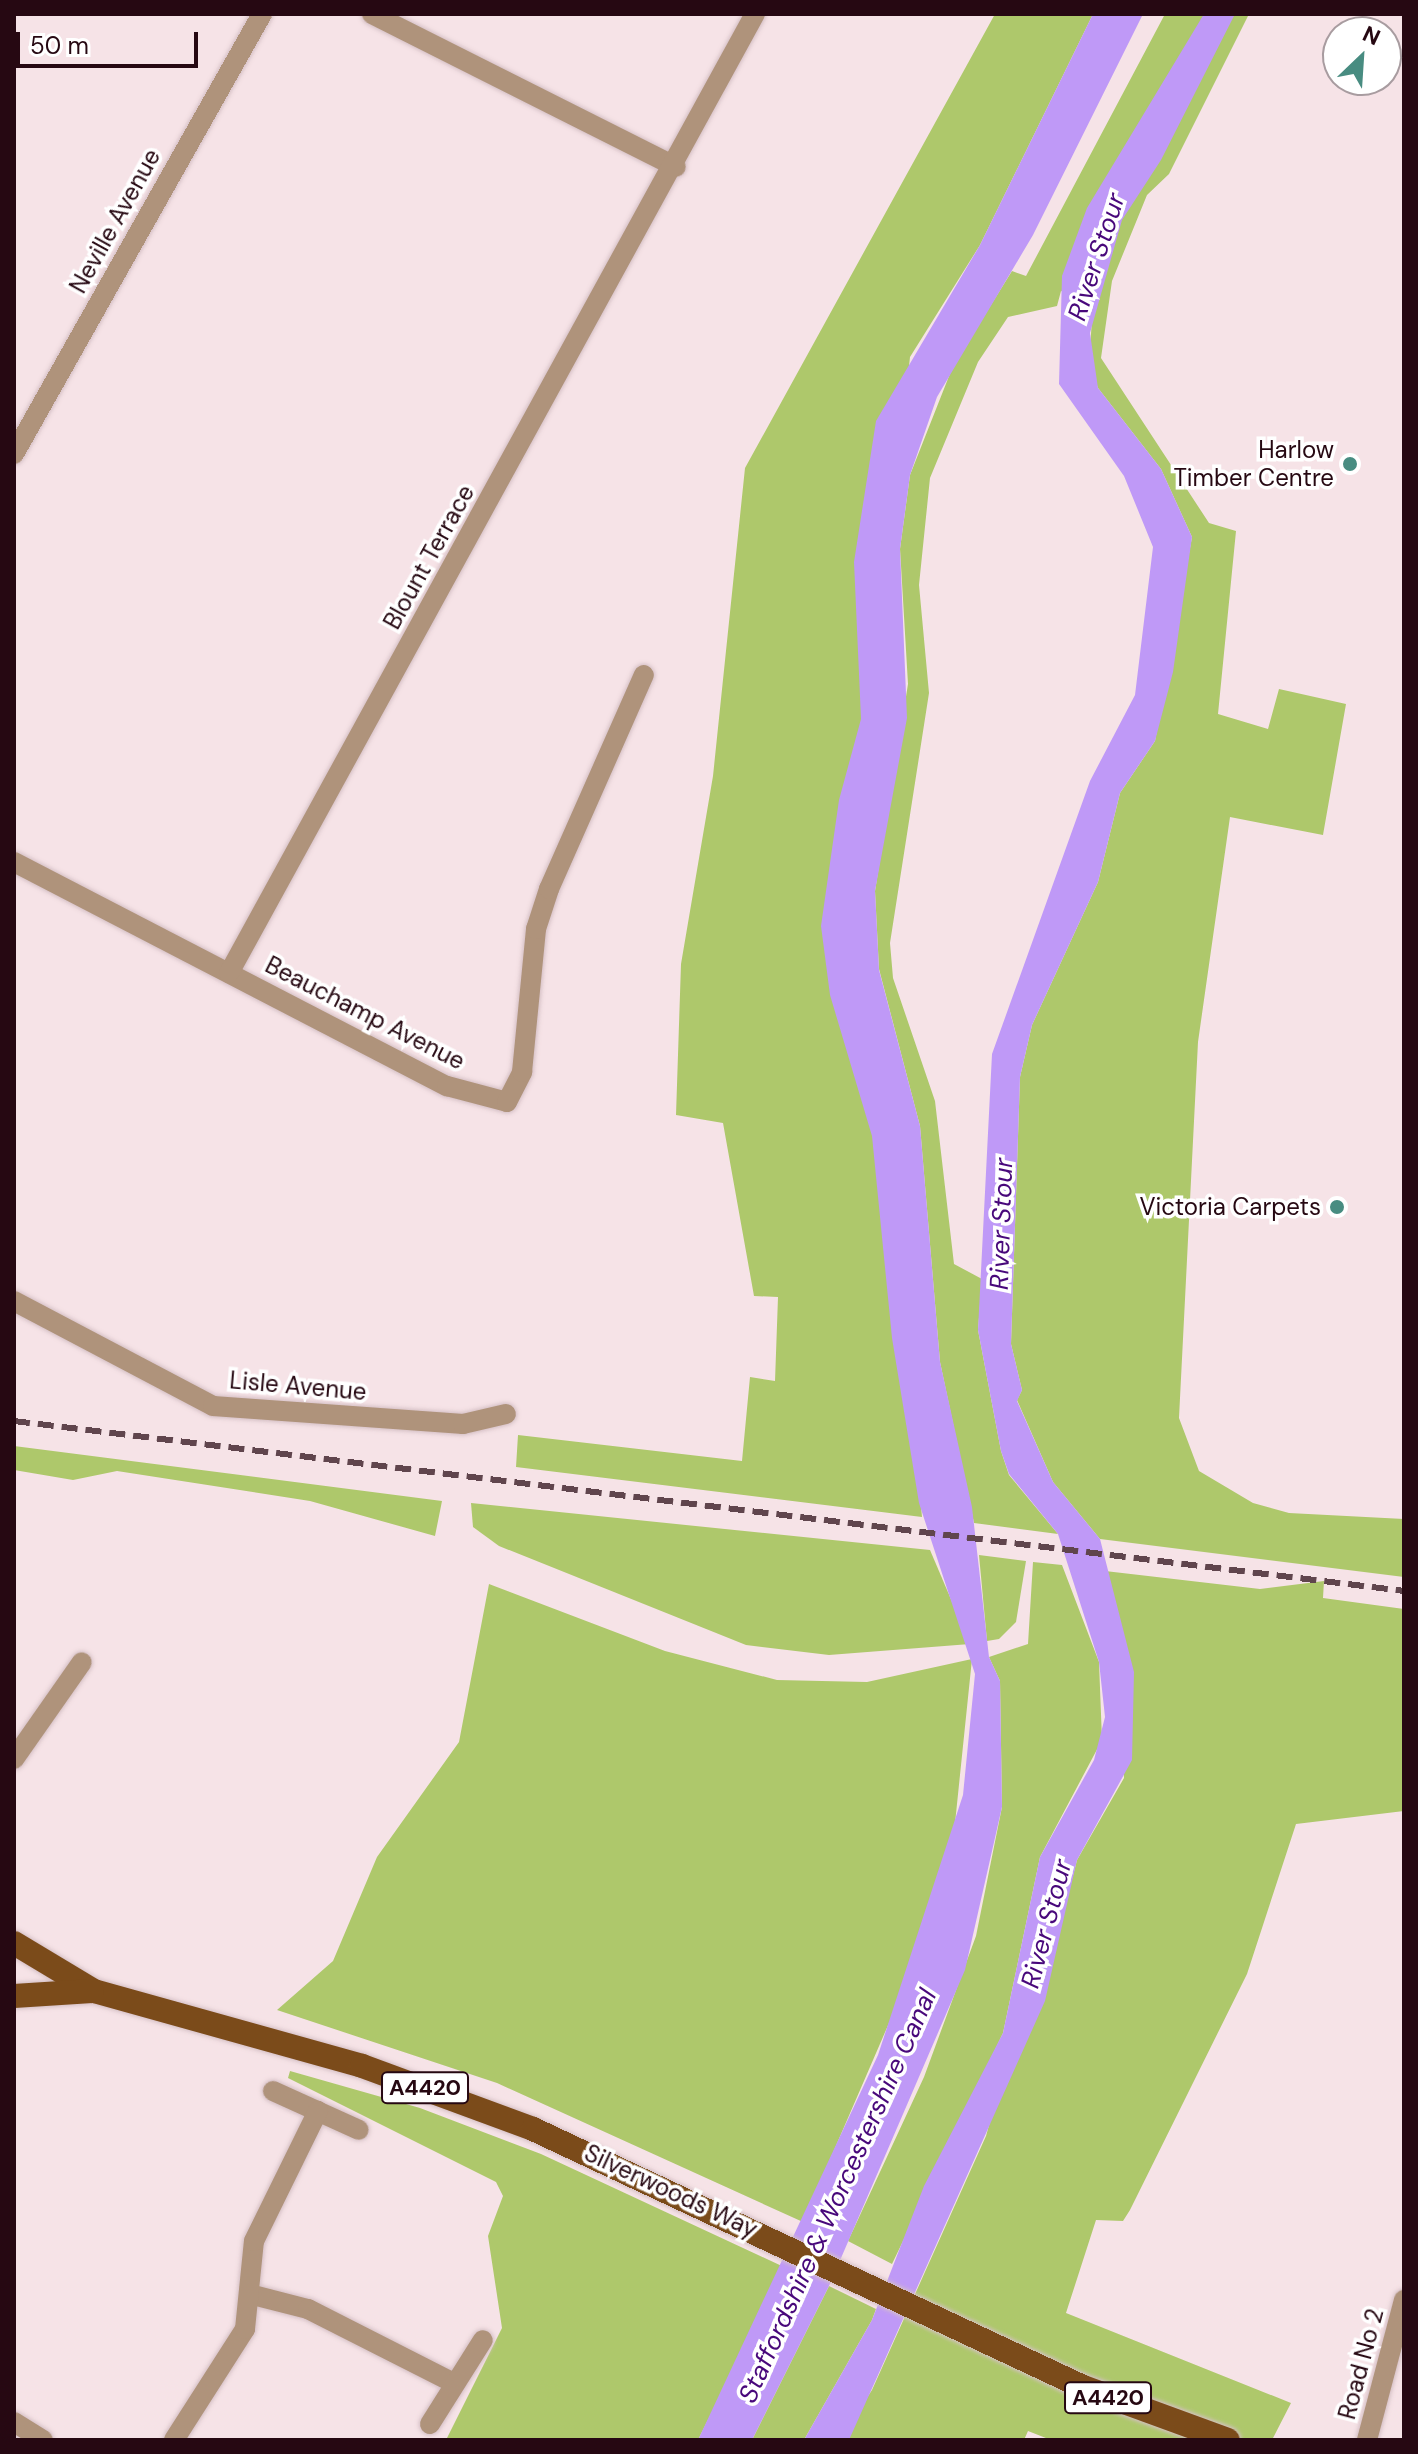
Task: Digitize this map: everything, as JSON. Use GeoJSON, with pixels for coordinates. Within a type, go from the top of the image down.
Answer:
{"type":"FeatureCollection","features":[{"type":"Feature","properties":{"kind":"main road","name":"Silverwoods Way"},"geometry":{"type":"LineString","coordinates":[[14,1943],[94,1991],[430,2090],[743,2224],[1120,2403],[1228,2440]]}},
{"type":"Feature","properties":{"kind":"main road","name":"Silverwoods Way"},"geometry":{"type":"LineString","coordinates":[[14,1996],[94,1991]]}},
{"type":"Feature","properties":{"kind":"street","name":"Neville Avenue"},"geometry":{"type":"LineString","coordinates":[[14,454],[262,14]]}},
{"type":"Feature","properties":{"kind":"street"},"geometry":{"type":"LineString","coordinates":[[372,14],[676,167]]}},
{"type":"Feature","properties":{"kind":"street","name":"Blount Terrace"},"geometry":{"type":"LineString","coordinates":[[229,973],[676,167],[755,14]]}},
{"type":"Feature","properties":{"kind":"street","name":"Beauchamp Avenue"},"geometry":{"type":"LineString","coordinates":[[14,862],[447,1086],[507,1102],[522,1072],[536,929],[549,889],[644,675]]}},
{"type":"Feature","properties":{"kind":"street","name":"Lisle Avenue"},"geometry":{"type":"LineString","coordinates":[[14,1301],[213,1406],[463,1424],[506,1414]]}},
{"type":"Feature","properties":{"kind":"street"},"geometry":{"type":"LineString","coordinates":[[14,1759],[82,1662]]}},
{"type":"Feature","properties":{"kind":"street"},"geometry":{"type":"LineString","coordinates":[[273,2091],[359,2130]]}},
{"type":"Feature","properties":{"kind":"street"},"geometry":{"type":"LineString","coordinates":[[174,2440],[245,2329],[253,2295],[254,2241],[318,2111]]}},
{"type":"Feature","properties":{"kind":"street"},"geometry":{"type":"LineString","coordinates":[[253,2295],[308,2309],[452,2382]]}},
{"type":"Feature","properties":{"kind":"street","name":"Road No 2"},"geometry":{"type":"LineString","coordinates":[[1367,2440],[1404,2300]]}},
{"type":"Feature","properties":{"kind":"street"},"geometry":{"type":"LineString","coordinates":[[430,2424],[452,2382],[483,2340]]}},
{"type":"Feature","properties":{"kind":"street"},"geometry":{"type":"LineString","coordinates":[[14,2422],[43,2440]]}},
{"type":"Feature","properties":{"kind":"green space"},"geometry":{"type":"Polygon","coordinates":[[[995,14],[1093,14],[980,245],[910,357],[859,839],[922,1517],[516,1467],[518,1435],[742,1461],[750,1377],[775,1381],[778,1297],[754,1296],[723,1123],[676,1115],[681,964],[713,776],[745,468],[995,14]]]}},
{"type":"Feature","properties":{"kind":"green space"},"geometry":{"type":"Polygon","coordinates":[[[1165,14],[1249,14],[1169,174],[1147,195],[1112,281],[1101,358],[1209,523],[1236,531],[1218,714],[1268,729],[1279,689],[1346,704],[1323,835],[1230,817],[1198,1042],[1179,1418],[1199,1471],[1253,1503],[1289,1513],[1404,1519],[1404,1577],[1100,1539],[1053,1482],[1017,1400],[1022,1390],[1011,1344],[1020,1077],[1032,1025],[1098,882],[1120,793],[1155,741],[1192,537],[1161,469],[1098,388],[1089,364],[1093,304],[1061,291],[1057,306],[1008,317],[978,362],[930,478],[919,585],[929,693],[890,943],[893,978],[935,1101],[954,1264],[982,1279],[978,1330],[1001,1451],[1009,1475],[1058,1534],[974,1523],[940,1362],[920,1126],[879,969],[875,891],[908,684],[900,549],[910,475],[953,366],[1012,271],[1026,276],[1165,14]]]}},
{"type":"Feature","properties":{"kind":"green space"},"geometry":{"type":"Polygon","coordinates":[[[14,1446],[442,1501],[435,1536],[310,1501],[117,1471],[73,1480],[14,1470],[14,1446]]]}},
{"type":"Feature","properties":{"kind":"green space"},"geometry":{"type":"Polygon","coordinates":[[[471,1503],[930,1550],[970,1644],[829,1655],[746,1645],[499,1546],[473,1527],[471,1503]]]}},
{"type":"Feature","properties":{"kind":"green space"},"geometry":{"type":"Polygon","coordinates":[[[979,1555],[1026,1561],[1016,1622],[999,1639],[987,1641],[979,1555]]]}},
{"type":"Feature","properties":{"kind":"green space"},"geometry":{"type":"Polygon","coordinates":[[[1033,1562],[1062,1565],[1099,1662],[1102,1740],[1040,1857],[1003,2033],[892,2264],[848,2241],[924,2077],[976,1936],[1002,1807],[1000,1681],[989,1657],[1028,1644],[1033,1562]]]}},
{"type":"Feature","properties":{"kind":"green space"},"geometry":{"type":"Polygon","coordinates":[[[1105,1571],[1260,1589],[1324,1581],[1323,1598],[1404,1609],[1404,1811],[1296,1824],[1247,1974],[1130,2210],[1123,2221],[1096,2220],[1066,2313],[1291,2403],[1272,2440],[1051,2440],[1028,2431],[1024,2440],[839,2440],[872,2390],[986,2136],[1016,2029],[1057,1937],[1077,1860],[1124,1778],[1115,1606],[1105,1571]]]}},
{"type":"Feature","properties":{"kind":"green space"},"geometry":{"type":"Polygon","coordinates":[[[489,1584],[665,1651],[777,1680],[867,1682],[972,1659],[954,1833],[905,1986],[803,2222],[497,2083],[277,2010],[333,1961],[377,1857],[459,1742],[489,1584]]]}},
{"type":"Feature","properties":{"kind":"green space"},"geometry":{"type":"Polygon","coordinates":[[[290,2071],[420,2108],[541,2154],[784,2267],[698,2440],[446,2440],[502,2328],[488,2236],[503,2196],[496,2182],[288,2078],[290,2071]]]}},
{"type":"Feature","properties":{"kind":"green space"},"geometry":{"type":"Polygon","coordinates":[[[829,2286],[876,2309],[872,2320],[804,2440],[752,2440],[829,2286]]]}},
{"type":"Feature","properties":{"kind":"water","name":"Staffordshire & Worcestershire Canal"},"geometry":{"type":"Polygon","coordinates":[[[1093,14],[1143,14],[1033,235],[937,397],[910,475],[900,549],[907,718],[875,891],[879,970],[920,1126],[940,1362],[972,1507],[989,1657],[1000,1681],[1002,1807],[965,1970],[829,2286],[752,2440],[698,2440],[878,2055],[963,1795],[975,1674],[919,1503],[892,1338],[872,1136],[830,995],[821,926],[839,800],[861,719],[854,562],[876,421],[980,245],[1093,14]]]}},
{"type":"Feature","properties":{"kind":"water","name":"River Stour"},"geometry":{"type":"Polygon","coordinates":[[[1204,14],[1235,14],[1161,160],[1122,220],[1090,333],[1098,388],[1161,469],[1192,537],[1173,672],[1155,741],[1120,793],[1098,882],[1032,1025],[1020,1077],[1011,1344],[1022,1390],[1017,1401],[1053,1482],[1100,1539],[1134,1672],[1132,1760],[1077,1860],[1045,2001],[849,2440],[804,2440],[872,2320],[924,2186],[1003,2033],[1040,1857],[1094,1760],[1105,1717],[1099,1662],[1058,1534],[1009,1474],[1001,1451],[978,1330],[992,1054],[1090,781],[1135,695],[1153,547],[1124,476],[1059,384],[1062,276],[1087,208],[1204,14]]]}},
{"type":"Feature","properties":{"kind":"railway"},"geometry":{"type":"LineString","coordinates":[[14,1421],[1404,1591]]}},
{"type":"Feature","properties":{"kind":"place","name":"Harlow Timber Centre"},"geometry":{"type":"Point","coordinates":[1350,464]}},
{"type":"Feature","properties":{"kind":"place","name":"Victoria Carpets"},"geometry":{"type":"Point","coordinates":[1337,1207]}}]}
